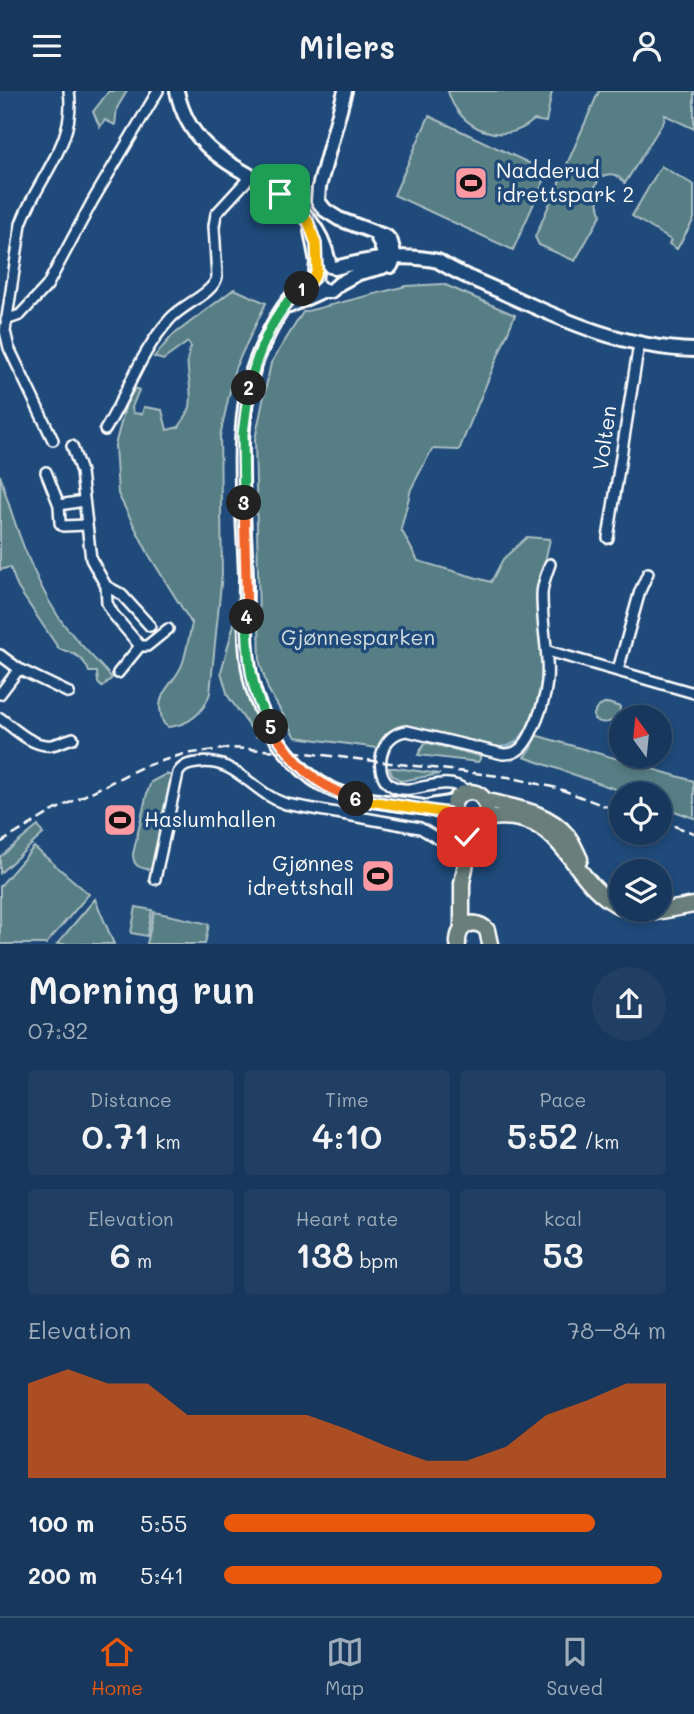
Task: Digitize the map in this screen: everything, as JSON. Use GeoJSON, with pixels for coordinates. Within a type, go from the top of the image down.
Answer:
{"type":"FeatureCollection","features":[{"type":"Feature","properties":{"kind":"main road"},"geometry":{"type":"LineString","coordinates":[[177,91],[190,127],[203,144],[217,157],[280,194],[308,221],[324,271],[316,286],[322,291]]}},
{"type":"Feature","properties":{"kind":"main road"},"geometry":{"type":"LineString","coordinates":[[345,91],[319,187],[318,201],[324,210],[339,219],[376,235],[381,234],[391,242],[390,260]]}},
{"type":"Feature","properties":{"kind":"main road"},"geometry":{"type":"LineString","coordinates":[[286,308],[322,291],[335,289],[340,283],[390,260]]}},
{"type":"Feature","properties":{"kind":"main road"},"geometry":{"type":"LineString","coordinates":[[609,900],[567,851],[545,830],[526,821],[497,817],[468,826],[447,813],[346,796],[309,776],[291,757],[261,709],[251,681],[247,640],[244,421],[254,368],[269,333],[294,295],[324,271],[390,260],[450,269],[564,320],[607,336],[639,344],[694,350]]}},
{"type":"Feature","properties":{"kind":"main road"},"geometry":{"type":"LineString","coordinates":[[324,271],[340,275],[340,283]]}},
{"type":"Feature","properties":{"kind":"main road"},"geometry":{"type":"LineString","coordinates":[[413,807],[441,806],[457,794],[477,794],[484,800],[527,810],[551,821],[572,843],[589,880]]}},
{"type":"Feature","properties":{"kind":"main road"},"geometry":{"type":"LineString","coordinates":[[457,794],[453,809],[467,837],[468,853]]}},
{"type":"Feature","properties":{"kind":"main road"},"geometry":{"type":"LineString","coordinates":[[484,800],[487,810],[468,853],[462,883],[461,936],[487,930],[490,943]]}},
{"type":"Feature","properties":{"kind":"main road"},"geometry":{"type":"LineString","coordinates":[[672,909],[694,905]]}},
{"type":"Feature","properties":{"kind":"street"},"geometry":{"type":"LineString","coordinates":[[53,440],[9,348],[5,331],[21,224],[67,132],[71,117],[69,91]]}},
{"type":"Feature","properties":{"kind":"street"},"geometry":{"type":"LineString","coordinates":[[6,320],[20,315],[47,286],[92,202],[158,91]]}},
{"type":"Feature","properties":{"kind":"street"},"geometry":{"type":"LineString","coordinates":[[105,431],[146,354],[169,320],[178,310],[215,285],[216,214],[250,177]]}},
{"type":"Feature","properties":{"kind":"street","name":"Volten"},"geometry":{"type":"LineString","coordinates":[[608,538],[639,344]]}},
{"type":"Feature","properties":{"kind":"street"},"geometry":{"type":"LineString","coordinates":[[72,446],[81,472],[91,559],[106,586],[107,603],[140,646],[147,646],[168,629]]}},
{"type":"Feature","properties":{"kind":"street"},"geometry":{"type":"LineString","coordinates":[[46,473],[59,505],[60,523],[63,526],[86,525]]}},
{"type":"Feature","properties":{"kind":"street"},"geometry":{"type":"LineString","coordinates":[[59,505],[84,501]]}},
{"type":"Feature","properties":{"kind":"street"},"geometry":{"type":"LineString","coordinates":[[457,794],[438,783],[402,788],[388,783],[381,771],[387,740],[396,733],[407,731],[503,754],[517,751],[527,741],[544,701],[548,678],[548,651],[541,591],[550,563]]}},
{"type":"Feature","properties":{"kind":"street"},"geometry":{"type":"LineString","coordinates":[[618,670],[640,591],[648,573]]}},
{"type":"Feature","properties":{"kind":"street"},"geometry":{"type":"LineString","coordinates":[[106,586],[121,594],[149,626]]}},
{"type":"Feature","properties":{"kind":"street"},"geometry":{"type":"LineString","coordinates":[[118,673],[140,646]]}},
{"type":"Feature","properties":{"kind":"street"},"geometry":{"type":"LineString","coordinates":[[548,651],[694,692]]}},
{"type":"Feature","properties":{"kind":"street"},"geometry":{"type":"LineString","coordinates":[[0,655],[19,669],[69,693]]}},
{"type":"Feature","properties":{"kind":"street"},"geometry":{"type":"LineString","coordinates":[[0,694],[19,669]]}},
{"type":"Feature","properties":{"kind":"street"},"geometry":{"type":"LineString","coordinates":[[0,718],[32,741],[43,744],[52,745],[73,737]]}},
{"type":"Feature","properties":{"kind":"street"},"geometry":{"type":"LineString","coordinates":[[155,879],[180,769],[204,762],[234,769],[265,795],[296,807],[420,828],[440,840],[458,821]]}},
{"type":"Feature","properties":{"kind":"green space"},"geometry":{"type":"Polygon","coordinates":[[[109,91],[127,91],[117,108],[115,125],[105,120],[100,127],[93,112],[109,91]]]}},
{"type":"Feature","properties":{"kind":"green space"},"geometry":{"type":"Polygon","coordinates":[[[448,91],[552,91],[546,122],[534,120],[509,133],[496,133],[471,124],[453,104],[448,91]]]}},
{"type":"Feature","properties":{"kind":"green space"},"geometry":{"type":"Polygon","coordinates":[[[599,91],[694,91],[694,129],[665,115],[664,121],[625,183],[613,175],[599,179],[595,187],[601,215],[575,261],[539,245],[535,237],[599,91]]]}},
{"type":"Feature","properties":{"kind":"green space","name":"Nadderud idrettspark 2"},"geometry":{"type":"Polygon","coordinates":[[[429,116],[548,172],[513,250],[394,195],[429,116]]]}},
{"type":"Feature","properties":{"kind":"green space"},"geometry":{"type":"Polygon","coordinates":[[[661,166],[694,185],[694,219],[677,249],[669,244],[671,240],[632,216],[661,166]]]}},
{"type":"Feature","properties":{"kind":"green space","name":"Gjønnesparken"},"geometry":{"type":"Polygon","coordinates":[[[443,284],[515,315],[459,450],[432,449],[411,489],[401,529],[418,561],[491,582],[503,559],[527,537],[550,539],[538,593],[546,673],[540,700],[525,736],[520,744],[509,750],[399,727],[387,733],[377,748],[296,737],[268,689],[260,663],[255,439],[271,363],[303,312],[406,286],[443,284]]]}},
{"type":"Feature","properties":{"kind":"green space"},"geometry":{"type":"Polygon","coordinates":[[[234,289],[266,303],[235,368],[220,436],[222,574],[210,693],[195,717],[183,724],[168,727],[162,719],[161,699],[183,662],[192,624],[149,555],[118,494],[115,445],[126,404],[135,388],[139,390],[132,407],[133,413],[142,414],[144,407],[162,410],[167,430],[179,427],[190,407],[188,361],[191,347],[188,342],[163,360],[154,357],[172,336],[234,289]]]}},
{"type":"Feature","properties":{"kind":"green space"},"geometry":{"type":"Polygon","coordinates":[[[0,475],[24,548],[48,600],[70,633],[112,678],[102,687],[98,683],[97,672],[89,672],[78,656],[59,649],[18,588],[10,567],[0,570],[0,475]]]}},
{"type":"Feature","properties":{"kind":"green space"},"geometry":{"type":"Polygon","coordinates":[[[241,598],[245,682],[255,711],[272,737],[257,737],[228,696],[221,672],[241,598]]]}},
{"type":"Feature","properties":{"kind":"green space"},"geometry":{"type":"Polygon","coordinates":[[[608,703],[614,705],[609,705],[609,721],[594,719],[594,713],[608,703]]]}},
{"type":"Feature","properties":{"kind":"green space"},"geometry":{"type":"Polygon","coordinates":[[[535,735],[609,756],[609,768],[649,768],[694,781],[694,818],[672,810],[672,782],[609,782],[609,787],[524,757],[532,748],[535,735]]]}},
{"type":"Feature","properties":{"kind":"green space"},"geometry":{"type":"Polygon","coordinates":[[[424,744],[480,756],[480,759],[478,762],[418,755],[424,744]]]}},
{"type":"Feature","properties":{"kind":"green space"},"geometry":{"type":"Polygon","coordinates":[[[389,768],[440,774],[401,781],[392,775],[389,768]]]}},
{"type":"Feature","properties":{"kind":"green space"},"geometry":{"type":"Polygon","coordinates":[[[166,774],[171,778],[152,870],[138,866],[133,854],[151,782],[166,774]]]}},
{"type":"Feature","properties":{"kind":"green space"},"geometry":{"type":"Polygon","coordinates":[[[38,826],[43,834],[0,873],[0,857],[38,826]]]}},
{"type":"Feature","properties":{"kind":"green space"},"geometry":{"type":"Polygon","coordinates":[[[34,847],[89,894],[46,944],[0,944],[0,886],[34,847]]]}},
{"type":"Feature","properties":{"kind":"green space"},"geometry":{"type":"Polygon","coordinates":[[[95,899],[114,944],[57,944],[95,899]]]}},
{"type":"Feature","properties":{"kind":"green space"},"geometry":{"type":"Polygon","coordinates":[[[136,907],[152,910],[147,936],[131,933],[136,907]]]}},
{"type":"Feature","properties":{"kind":"green space"},"geometry":{"type":"Polygon","coordinates":[[[154,912],[209,924],[205,944],[147,944],[154,912]]]}},
{"type":"Feature","properties":{"kind":"waterway"},"geometry":{"type":"LineString","coordinates":[[452,736],[500,747],[512,744],[521,737],[534,713],[541,685],[543,661]]}},
{"type":"Feature","properties":{"kind":"railway"},"geometry":{"type":"LineString","coordinates":[[0,843],[53,811],[142,767],[184,754],[231,748],[298,752],[508,777],[557,788],[609,808]]}},
{"type":"Feature","properties":{"kind":"railway"},"geometry":{"type":"LineString","coordinates":[[672,825],[694,833]]}},
{"type":"Feature","properties":{"kind":"place","name":"Nadderud idrettspark 2"},"geometry":{"type":"Point","coordinates":[471,183]}},
{"type":"Feature","properties":{"kind":"place","name":"Haslumhallen"},"geometry":{"type":"Point","coordinates":[120,820]}},
{"type":"Feature","properties":{"kind":"place","name":"Gjønnes idrettshall"},"geometry":{"type":"Point","coordinates":[378,876]}},
{"type":"Feature","properties":{"kind":"route"},"geometry":{"type":"LineString","coordinates":[[280,194],[308,221],[316,244],[317,270],[314,278],[290,299],[273,325],[254,368],[247,397],[243,448],[247,640],[251,681],[261,709],[280,742],[309,776],[335,791],[359,800],[447,813],[457,819],[467,837]]}}]}
